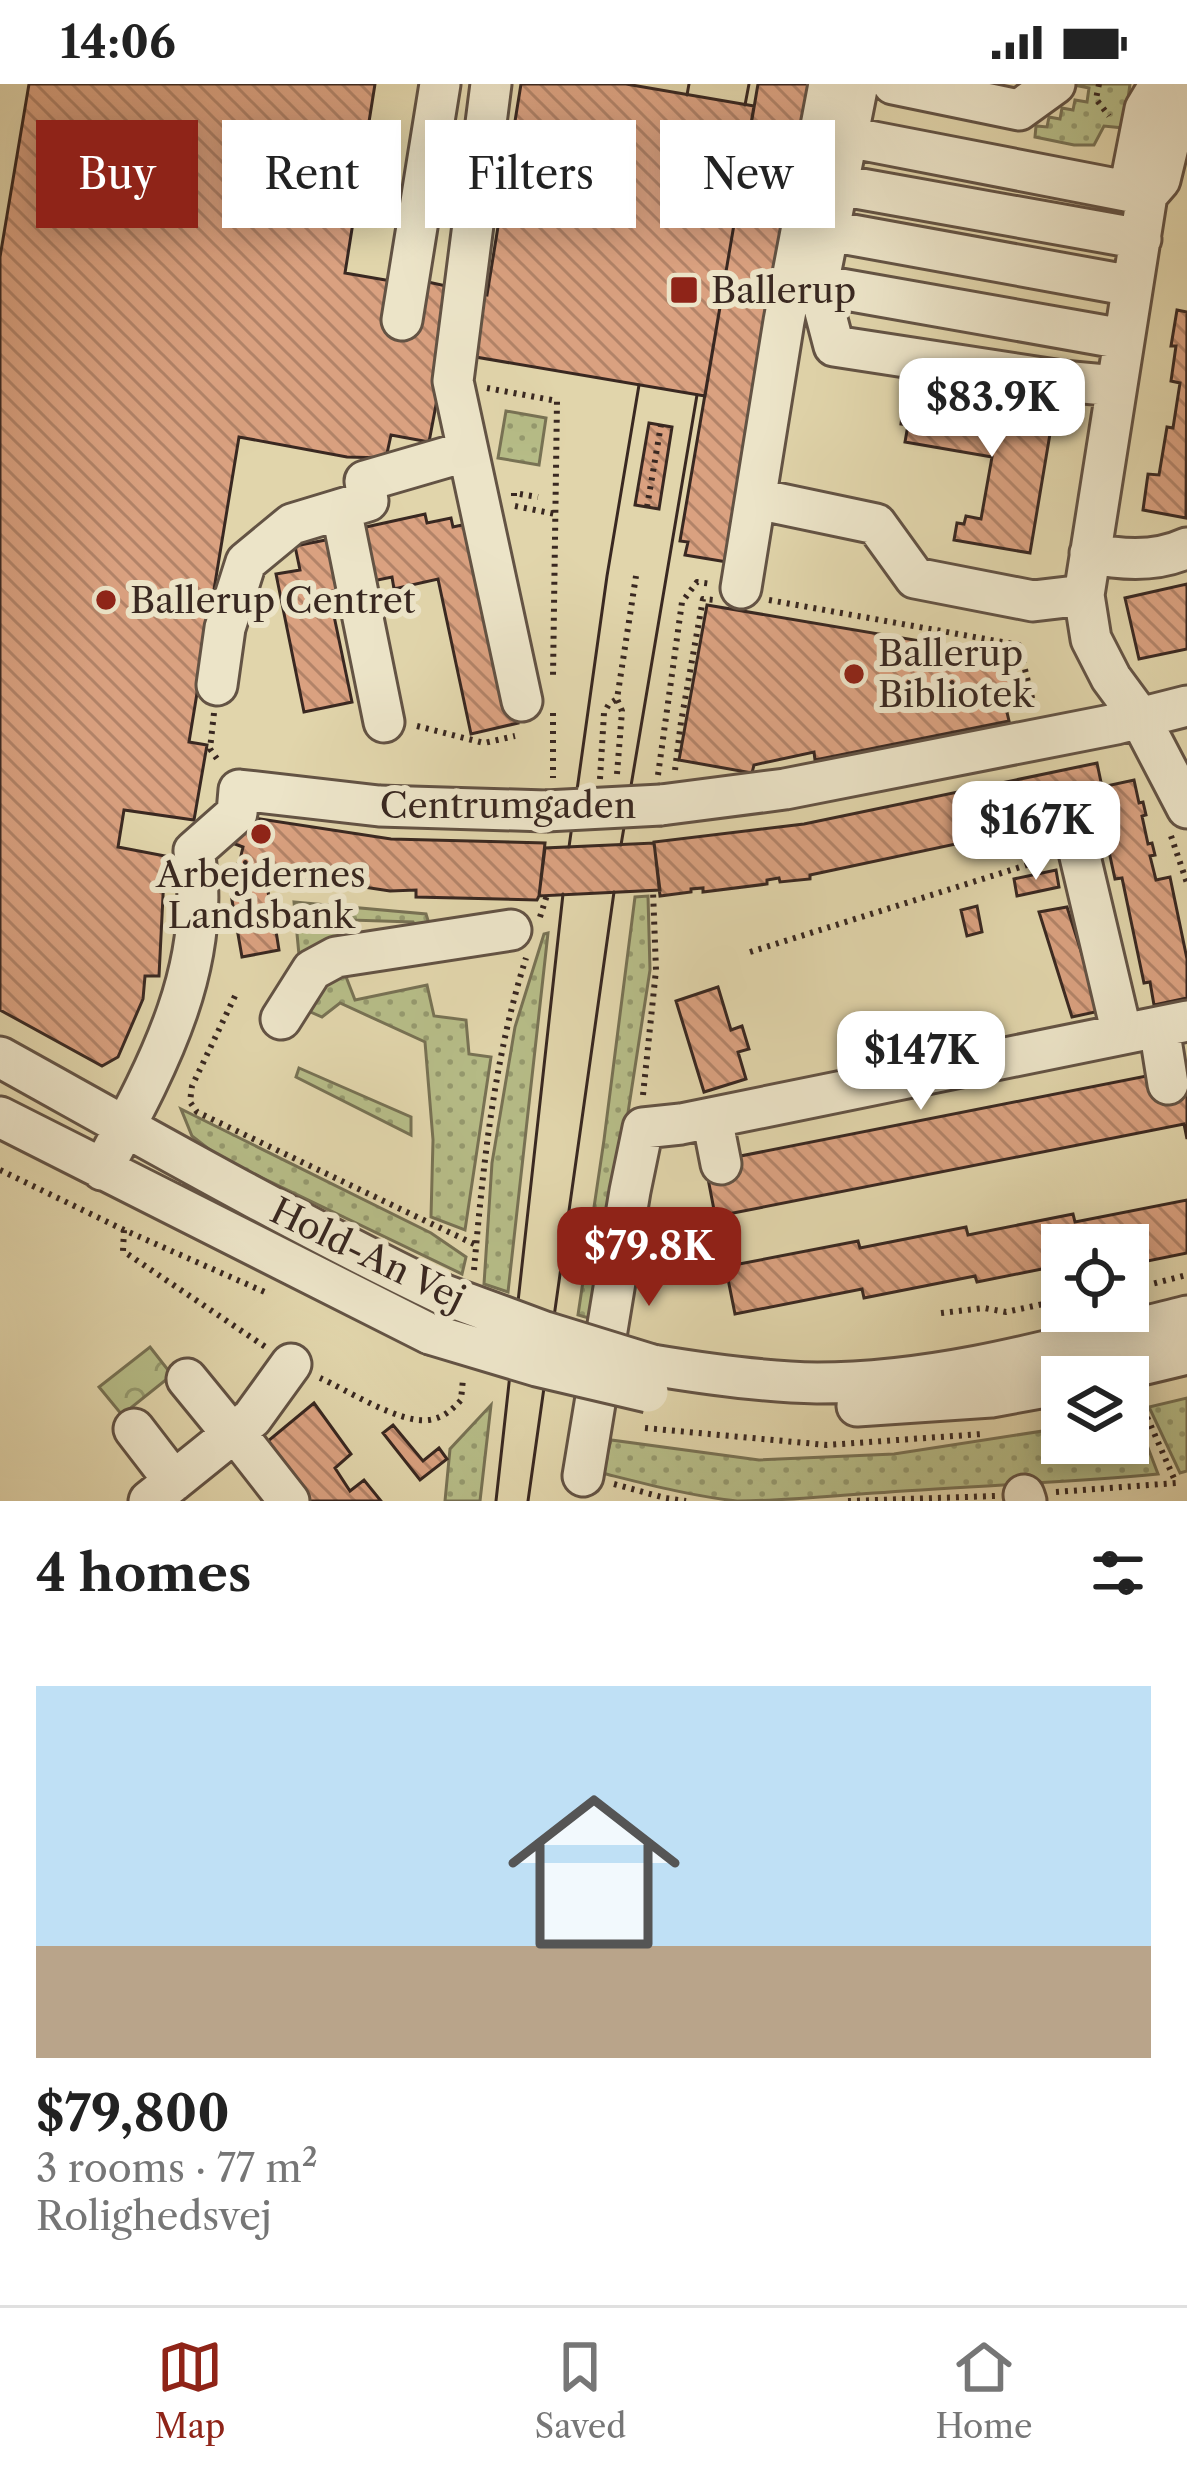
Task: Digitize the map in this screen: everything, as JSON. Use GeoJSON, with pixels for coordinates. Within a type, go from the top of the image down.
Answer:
{"type":"FeatureCollection","features":[{"type":"Feature","properties":{"kind":"street"},"geometry":{"type":"LineString","coordinates":[[402,320],[440,84]]}},
{"type":"Feature","properties":{"kind":"street"},"geometry":{"type":"LineString","coordinates":[[491,84],[453,381],[537,700]]}},
{"type":"Feature","properties":{"kind":"street"},"geometry":{"type":"LineString","coordinates":[[745,592],[784,321],[830,84]]}},
{"type":"Feature","properties":{"kind":"street"},"geometry":{"type":"LineString","coordinates":[[858,84],[818,285],[834,346],[1116,386]]}},
{"type":"Feature","properties":{"kind":"street"},"geometry":{"type":"LineString","coordinates":[[893,84],[1019,110],[1055,84]]}},
{"type":"Feature","properties":{"kind":"street"},"geometry":{"type":"LineString","coordinates":[[1147,195],[1133,170],[1145,109],[1160,84]]}},
{"type":"Feature","properties":{"kind":"street"},"geometry":{"type":"LineString","coordinates":[[1178,84],[1187,99],[1177,110],[1160,180],[1147,195],[1084,595],[1091,639],[1111,678],[1139,716],[1187,808]]}},
{"type":"Feature","properties":{"kind":"street"},"geometry":{"type":"LineString","coordinates":[[848,136],[1147,195]]}},
{"type":"Feature","properties":{"kind":"street"},"geometry":{"type":"LineString","coordinates":[[839,185],[1141,239]]}},
{"type":"Feature","properties":{"kind":"street"},"geometry":{"type":"LineString","coordinates":[[830,231],[1132,286]]}},
{"type":"Feature","properties":{"kind":"street"},"geometry":{"type":"LineString","coordinates":[[818,285],[1123,339]]}},
{"type":"Feature","properties":{"kind":"street"},"geometry":{"type":"LineString","coordinates":[[217,685],[225,628],[246,562],[292,524],[368,501],[365,481],[468,451]]}},
{"type":"Feature","properties":{"kind":"street"},"geometry":{"type":"LineString","coordinates":[[757,500],[876,524],[915,578],[1033,601],[1084,595]]}},
{"type":"Feature","properties":{"kind":"street"},"geometry":{"type":"LineString","coordinates":[[340,509],[384,722]]}},
{"type":"Feature","properties":{"kind":"street"},"geometry":{"type":"LineString","coordinates":[[1090,553],[1112,558],[1169,556],[1187,548]]}},
{"type":"Feature","properties":{"kind":"street","name":"Centrumgaden"},"geometry":{"type":"LineString","coordinates":[[102,1170],[176,1022],[190,972],[200,887],[194,851],[237,813],[239,790],[379,806],[664,786],[785,789],[1187,706]]}},
{"type":"Feature","properties":{"kind":"street"},"geometry":{"type":"LineString","coordinates":[[1078,848],[1156,1027],[1168,1084]]}},
{"type":"Feature","properties":{"kind":"street"},"geometry":{"type":"LineString","coordinates":[[281,1019],[312,970],[336,957],[511,930]]}},
{"type":"Feature","properties":{"kind":"street"},"geometry":{"type":"LineString","coordinates":[[583,1476],[643,1128],[1156,1027]]}},
{"type":"Feature","properties":{"kind":"street","name":"Hold-An Vej"},"geometry":{"type":"LineString","coordinates":[[0,1057],[360,1255],[442,1294],[545,1332],[650,1379],[721,1402],[818,1408],[950,1401],[1041,1387]]}},
{"type":"Feature","properties":{"kind":"street","name":"Hold-An Vej"},"geometry":{"type":"LineString","coordinates":[[0,1117],[430,1334],[537,1366],[650,1379],[724,1376],[817,1383],[908,1377],[988,1364],[1187,1316]]}},
{"type":"Feature","properties":{"kind":"street"},"geometry":{"type":"LineString","coordinates":[[712,1118],[721,1164]]}},
{"type":"Feature","properties":{"kind":"street"},"geometry":{"type":"LineString","coordinates":[[1149,1363],[1187,1354]]}},
{"type":"Feature","properties":{"kind":"street"},"geometry":{"type":"LineString","coordinates":[[134,1429],[161,1491],[252,1418],[291,1364]]}},
{"type":"Feature","properties":{"kind":"street"},"geometry":{"type":"LineString","coordinates":[[188,1379],[289,1501]]}},
{"type":"Feature","properties":{"kind":"path"},"geometry":{"type":"LineString","coordinates":[[1100,84],[1096,99],[1109,114]]}},
{"type":"Feature","properties":{"kind":"path"},"geometry":{"type":"LineString","coordinates":[[453,381],[557,400],[553,676]]}},
{"type":"Feature","properties":{"kind":"path"},"geometry":{"type":"LineString","coordinates":[[646,507],[661,424]]}},
{"type":"Feature","properties":{"kind":"path"},"geometry":{"type":"LineString","coordinates":[[538,497],[514,493],[512,506],[555,514]]}},
{"type":"Feature","properties":{"kind":"path"},"geometry":{"type":"LineString","coordinates":[[617,778],[622,711],[617,699],[636,576]]}},
{"type":"Feature","properties":{"kind":"path"},"geometry":{"type":"LineString","coordinates":[[664,786],[666,714],[682,602],[697,582],[1019,645],[1029,680]]}},
{"type":"Feature","properties":{"kind":"path"},"geometry":{"type":"LineString","coordinates":[[664,786],[703,599],[737,604],[745,592]]}},
{"type":"Feature","properties":{"kind":"path"},"geometry":{"type":"LineString","coordinates":[[675,648],[693,652]]}},
{"type":"Feature","properties":{"kind":"path"},"geometry":{"type":"LineString","coordinates":[[600,767],[604,713],[617,699]]}},
{"type":"Feature","properties":{"kind":"path"},"geometry":{"type":"LineString","coordinates":[[384,722],[431,728],[484,743],[517,735],[537,700]]}},
{"type":"Feature","properties":{"kind":"path"},"geometry":{"type":"LineString","coordinates":[[537,700],[550,797]]}},
{"type":"Feature","properties":{"kind":"path"},"geometry":{"type":"LineString","coordinates":[[666,714],[682,717]]}},
{"type":"Feature","properties":{"kind":"path"},"geometry":{"type":"LineString","coordinates":[[750,952],[1078,848]]}},
{"type":"Feature","properties":{"kind":"path"},"geometry":{"type":"LineString","coordinates":[[643,1128],[642,1086],[656,970],[653,891]]}},
{"type":"Feature","properties":{"kind":"path"},"geometry":{"type":"LineString","coordinates":[[235,996],[192,1086],[190,1102],[196,1112],[476,1245]]}},
{"type":"Feature","properties":{"kind":"path"},"geometry":{"type":"LineString","coordinates":[[0,1170],[193,1260]]}},
{"type":"Feature","properties":{"kind":"path"},"geometry":{"type":"LineString","coordinates":[[1149,1285],[1187,1275]]}},
{"type":"Feature","properties":{"kind":"path"},"geometry":{"type":"LineString","coordinates":[[941,1312],[984,1308],[1006,1312],[1041,1304]]}},
{"type":"Feature","properties":{"kind":"path"},"geometry":{"type":"LineString","coordinates":[[1149,1422],[1176,1483]]}},
{"type":"Feature","properties":{"kind":"path"},"geometry":{"type":"LineString","coordinates":[[583,1476],[686,1501]]}},
{"type":"Feature","properties":{"kind":"green space"},"geometry":{"type":"Polygon","coordinates":[[[1069,84],[1130,84],[1124,128],[1104,126],[1094,145],[1035,137],[1036,126],[1047,127],[1049,117],[1060,119],[1062,108],[1073,110],[1075,100],[1087,102],[1089,88],[1069,84]]]}},
{"type":"Feature","properties":{"kind":"green space"},"geometry":{"type":"Polygon","coordinates":[[[506,411],[546,418],[539,465],[498,458],[506,411]]]}},
{"type":"Feature","properties":{"kind":"green space"},"geometry":{"type":"Polygon","coordinates":[[[648,896],[650,970],[596,1320],[578,1315],[635,897],[648,896]]]}},
{"type":"Feature","properties":{"kind":"green space"},"geometry":{"type":"Polygon","coordinates":[[[294,902],[426,914],[431,930],[419,934],[413,922],[351,920],[355,946],[299,955],[294,902]]]}},
{"type":"Feature","properties":{"kind":"green space"},"geometry":{"type":"Polygon","coordinates":[[[548,933],[508,1292],[484,1284],[492,1163],[515,1027],[548,933]]]}},
{"type":"Feature","properties":{"kind":"green space"},"geometry":{"type":"Polygon","coordinates":[[[343,969],[355,1000],[427,985],[434,1016],[466,1020],[469,1054],[491,1057],[465,1230],[431,1217],[433,1140],[425,1042],[340,1003],[322,1017],[304,1009],[325,973],[343,969]]]}},
{"type":"Feature","properties":{"kind":"green space"},"geometry":{"type":"Polygon","coordinates":[[[299,1068],[411,1117],[411,1135],[296,1077],[299,1068]]]}},
{"type":"Feature","properties":{"kind":"green space"},"geometry":{"type":"Polygon","coordinates":[[[181,1109],[431,1233],[466,1257],[462,1274],[219,1157],[192,1136],[181,1109]]]}},
{"type":"Feature","properties":{"kind":"green space"},"geometry":{"type":"Polygon","coordinates":[[[150,1347],[172,1375],[122,1415],[99,1387],[150,1347]]]}},
{"type":"Feature","properties":{"kind":"green space"},"geometry":{"type":"Polygon","coordinates":[[[1187,1398],[1187,1471],[1180,1473],[1149,1407],[1187,1398]]]}},
{"type":"Feature","properties":{"kind":"green space"},"geometry":{"type":"Polygon","coordinates":[[[491,1405],[480,1501],[445,1501],[450,1449],[491,1405]]]}},
{"type":"Feature","properties":{"kind":"green space"},"geometry":{"type":"Polygon","coordinates":[[[1041,1431],[1041,1464],[1149,1464],[1149,1450],[1158,1474],[737,1501],[602,1473],[611,1440],[759,1460],[894,1454],[1041,1431]]]}},
{"type":"Feature","properties":{"kind":"building","name":"Ballerup Centret"},"geometry":{"type":"Polygon","coordinates":[[[29,84],[375,84],[369,120],[222,120],[222,228],[352,228],[345,273],[428,282],[487,295],[498,228],[636,228],[636,120],[515,120],[521,84],[626,84],[754,106],[752,120],[660,120],[660,228],[733,228],[705,396],[446,352],[429,442],[391,435],[386,458],[347,457],[239,437],[189,742],[207,745],[194,820],[124,810],[118,847],[165,856],[159,976],[145,976],[143,999],[118,1057],[102,1066],[0,1010],[0,257],[29,84]]]}},
{"type":"Feature","properties":{"kind":"building"},"geometry":{"type":"Polygon","coordinates":[[[758,84],[809,84],[803,120],[752,120],[758,84]]]}},
{"type":"Feature","properties":{"kind":"building"},"geometry":{"type":"Polygon","coordinates":[[[733,228],[784,228],[727,562],[685,555],[688,542],[680,541],[733,228]]]}},
{"type":"Feature","properties":{"kind":"building"},"geometry":{"type":"Polygon","coordinates":[[[1177,310],[1187,312],[1186,518],[1143,510],[1148,474],[1159,475],[1167,427],[1173,428],[1180,383],[1171,381],[1177,310]]]}},
{"type":"Feature","properties":{"kind":"building"},"geometry":{"type":"Polygon","coordinates":[[[931,389],[1054,410],[1030,553],[954,540],[957,523],[964,524],[966,516],[981,519],[992,457],[905,442],[908,425],[901,424],[903,409],[927,413],[931,389]]]}},
{"type":"Feature","properties":{"kind":"building"},"geometry":{"type":"Polygon","coordinates":[[[649,423],[672,427],[659,509],[635,505],[649,423]]]}},
{"type":"Feature","properties":{"kind":"building"},"geometry":{"type":"Polygon","coordinates":[[[425,514],[427,523],[451,518],[453,527],[476,522],[518,723],[471,734],[438,579],[394,589],[392,577],[368,582],[357,529],[425,514]]]}},
{"type":"Feature","properties":{"kind":"building"},"geometry":{"type":"Polygon","coordinates":[[[341,537],[351,587],[329,592],[352,702],[304,712],[276,574],[300,570],[295,546],[341,537]]]}},
{"type":"Feature","properties":{"kind":"building"},"geometry":{"type":"Polygon","coordinates":[[[1187,584],[1187,649],[1139,659],[1125,598],[1187,584]]]}},
{"type":"Feature","properties":{"kind":"building","name":"Ballerup Bibliotek"},"geometry":{"type":"Polygon","coordinates":[[[707,605],[1009,656],[1018,691],[1003,695],[1009,721],[815,760],[814,752],[754,765],[752,773],[679,760],[707,605]]]}},
{"type":"Feature","properties":{"kind":"building"},"geometry":{"type":"Polygon","coordinates":[[[1097,763],[1102,787],[1134,780],[1139,803],[1143,802],[1156,880],[1170,877],[1187,959],[1187,998],[1154,1005],[1150,982],[1144,983],[1122,878],[1115,879],[1103,824],[1052,835],[1050,824],[810,875],[810,879],[780,882],[779,878],[767,884],[660,896],[654,842],[804,824],[1097,763]]]}},
{"type":"Feature","properties":{"kind":"building"},"geometry":{"type":"Polygon","coordinates":[[[248,817],[391,839],[545,843],[539,896],[537,900],[416,897],[416,890],[390,891],[265,872],[269,898],[276,897],[278,911],[273,912],[279,950],[242,957],[226,866],[239,864],[243,847],[232,843],[248,817]]]}},
{"type":"Feature","properties":{"kind":"building"},"geometry":{"type":"Polygon","coordinates":[[[654,843],[660,890],[539,896],[545,848],[654,843]]]}},
{"type":"Feature","properties":{"kind":"building"},"geometry":{"type":"Polygon","coordinates":[[[1056,870],[1059,887],[1017,896],[1014,879],[1056,870]]]}},
{"type":"Feature","properties":{"kind":"building"},"geometry":{"type":"Polygon","coordinates":[[[977,906],[982,932],[967,936],[961,910],[977,906]]]}},
{"type":"Feature","properties":{"kind":"building"},"geometry":{"type":"Polygon","coordinates":[[[1067,907],[1100,1011],[1072,1017],[1039,912],[1067,907]]]}},
{"type":"Feature","properties":{"kind":"building"},"geometry":{"type":"Polygon","coordinates":[[[718,987],[731,1030],[742,1026],[749,1049],[738,1052],[746,1079],[704,1092],[676,1001],[718,987]]]}},
{"type":"Feature","properties":{"kind":"building"},"geometry":{"type":"Polygon","coordinates":[[[1182,1069],[1187,1139],[1184,1124],[723,1215],[734,1265],[858,1241],[860,1248],[966,1227],[968,1235],[1073,1214],[1075,1222],[1187,1200],[1187,1253],[1149,1261],[1149,1224],[1041,1224],[1041,1269],[977,1282],[975,1276],[864,1298],[862,1289],[735,1314],[726,1269],[677,1279],[667,1224],[715,1215],[705,1163],[1182,1069]]]}},
{"type":"Feature","properties":{"kind":"building"},"geometry":{"type":"Polygon","coordinates":[[[314,1403],[351,1454],[335,1468],[350,1491],[364,1480],[381,1501],[310,1501],[268,1441],[314,1403]]]}},
{"type":"Feature","properties":{"kind":"building"},"geometry":{"type":"Polygon","coordinates":[[[393,1425],[423,1461],[439,1448],[447,1459],[420,1480],[383,1433],[393,1425]]]}},
{"type":"Feature","properties":{"kind":"tram line"},"geometry":{"type":"LineString","coordinates":[[687,95],[689,84]]}},
{"type":"Feature","properties":{"kind":"tram line"},"geometry":{"type":"LineString","coordinates":[[745,105],[749,84]]}},
{"type":"Feature","properties":{"kind":"tram line"},"geometry":{"type":"LineString","coordinates":[[569,847],[639,385]]}},
{"type":"Feature","properties":{"kind":"tram line"},"geometry":{"type":"LineString","coordinates":[[621,845],[697,395]]}},
{"type":"Feature","properties":{"kind":"tram line"},"geometry":{"type":"LineString","coordinates":[[528,1501],[614,892]]}},
{"type":"Feature","properties":{"kind":"tram line"},"geometry":{"type":"LineString","coordinates":[[496,1501],[563,894]]}},
{"type":"Feature","properties":{"kind":"place","name":"Ballerup"},"geometry":{"type":"Point","coordinates":[684,290]}},
{"type":"Feature","properties":{"kind":"place","name":"Ballerup Centret"},"geometry":{"type":"Point","coordinates":[106,600]}},
{"type":"Feature","properties":{"kind":"place","name":"Ballerup Bibliotek"},"geometry":{"type":"Point","coordinates":[854,674]}},
{"type":"Feature","properties":{"kind":"place","name":"Arbejdernes Landsbank"},"geometry":{"type":"Point","coordinates":[261,834]}}]}
